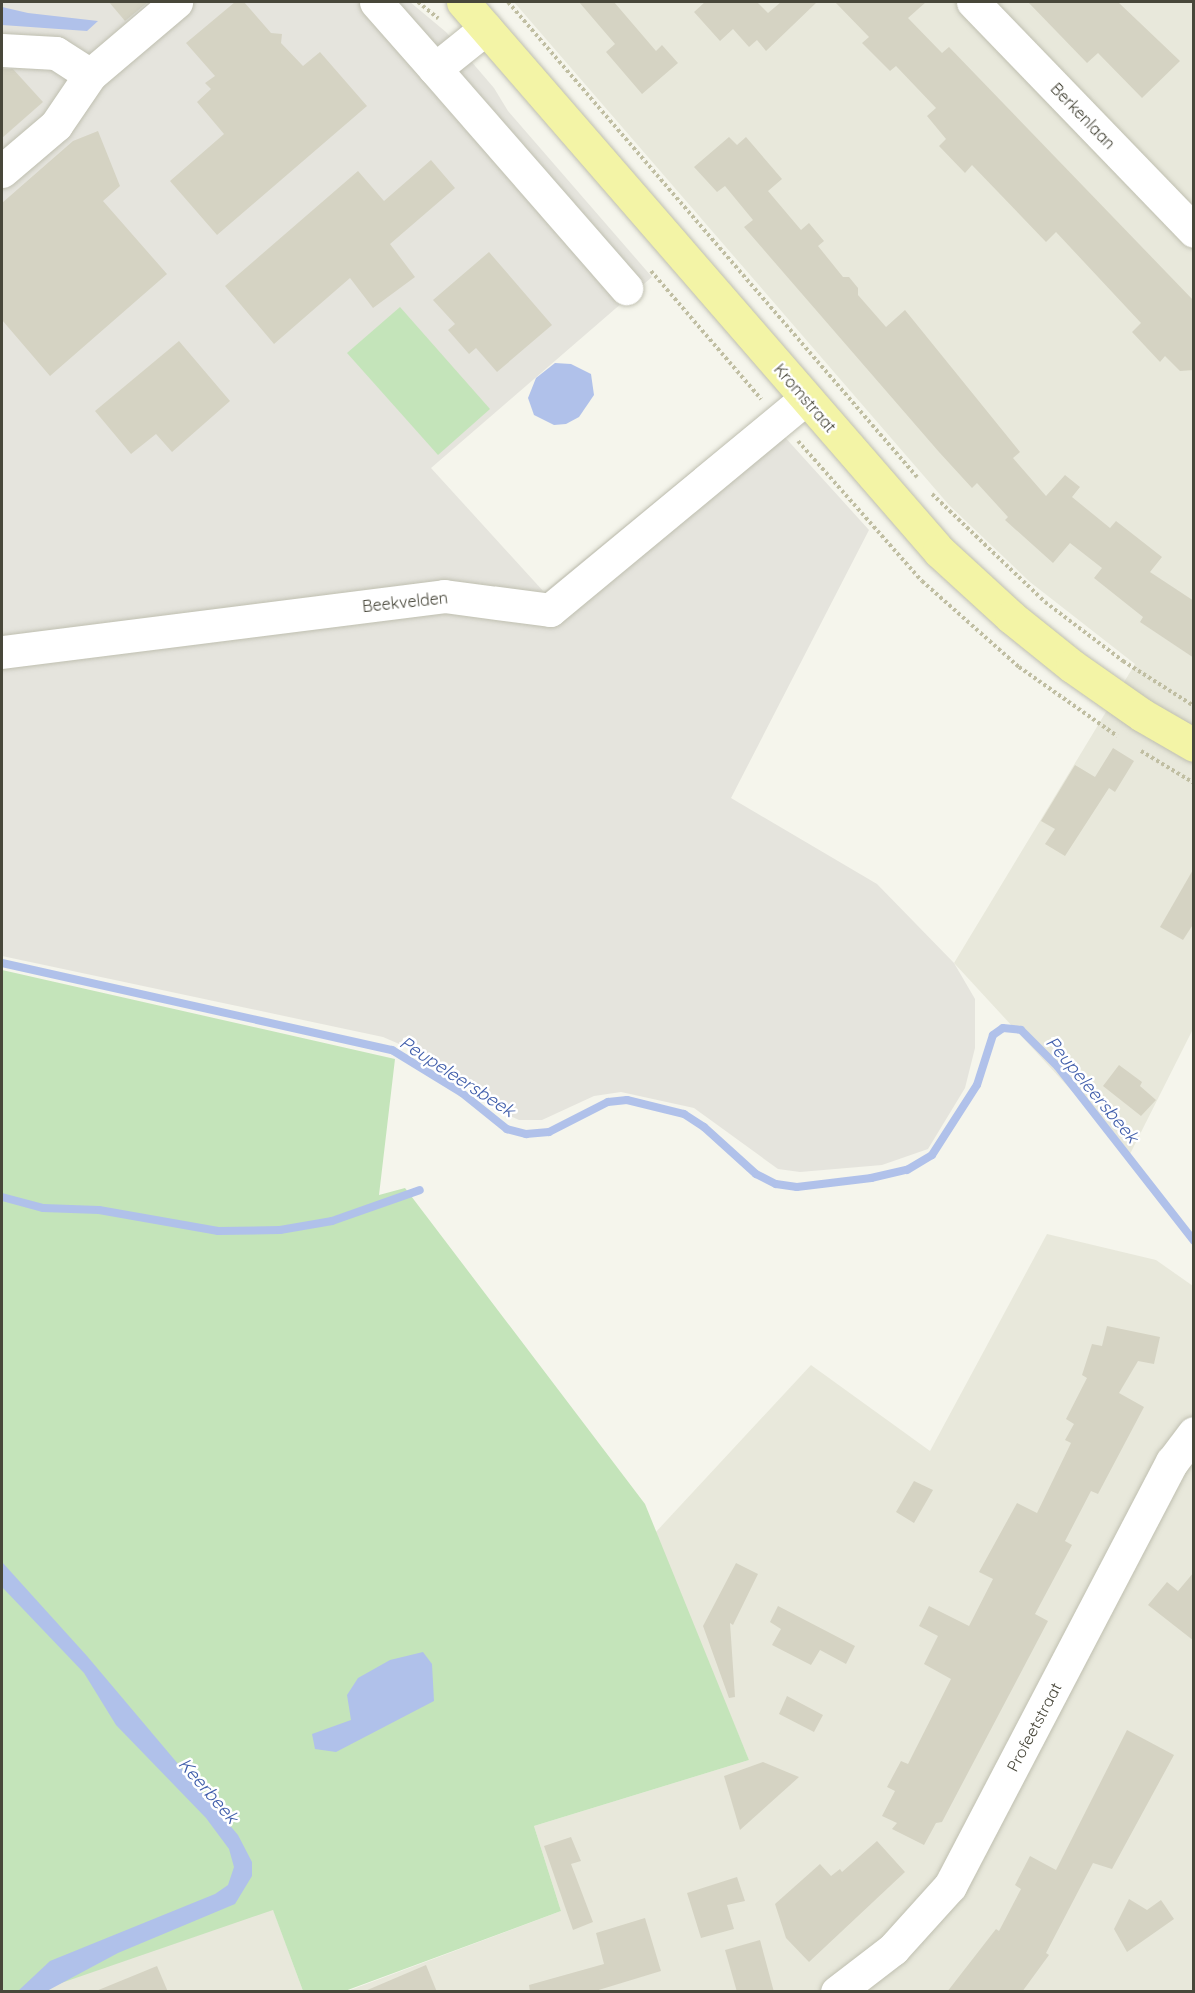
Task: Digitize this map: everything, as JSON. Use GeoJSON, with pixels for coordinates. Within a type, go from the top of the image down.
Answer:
{"type":"FeatureCollection","features":[{"type":"Feature","properties":{"kind":"main road","name":"Kromstraat"},"geometry":{"type":"LineString","coordinates":[[463,2],[939,551],[1011,617],[1142,715],[1194,745]]}},
{"type":"Feature","properties":{"kind":"street"},"geometry":{"type":"LineString","coordinates":[[2,171],[56,125],[90,75],[176,2]]}},
{"type":"Feature","properties":{"kind":"street"},"geometry":{"type":"LineString","coordinates":[[376,2],[626,288]]}},
{"type":"Feature","properties":{"kind":"street","name":"Berkenlaan"},"geometry":{"type":"LineString","coordinates":[[973,2],[1194,231]]}},
{"type":"Feature","properties":{"kind":"street"},"geometry":{"type":"LineString","coordinates":[[435,69],[486,28]]}},
{"type":"Feature","properties":{"kind":"street"},"geometry":{"type":"LineString","coordinates":[[2,50],[57,52],[90,75]]}},
{"type":"Feature","properties":{"kind":"street","name":"Beekvelden"},"geometry":{"type":"LineString","coordinates":[[2,652],[444,596],[550,610],[806,398]]}},
{"type":"Feature","properties":{"kind":"street","name":"Profeetstraat"},"geometry":{"type":"LineString","coordinates":[[837,1992],[893,1949],[950,1886],[1172,1462],[1194,1433]]}},
{"type":"Feature","properties":{"kind":"path"},"geometry":{"type":"LineString","coordinates":[[508,2],[923,484]]}},
{"type":"Feature","properties":{"kind":"path"},"geometry":{"type":"LineString","coordinates":[[929,491],[1045,602],[1123,661],[1194,706]]}},
{"type":"Feature","properties":{"kind":"shaded area"},"geometry":{"type":"Polygon","coordinates":[[[2,2],[410,2],[446,32],[494,88],[508,111],[652,277],[431,468],[544,592],[763,413],[869,530],[731,798],[877,884],[954,963],[975,999],[975,1048],[965,1088],[928,1149],[882,1165],[800,1172],[778,1169],[694,1108],[621,1092],[594,1096],[542,1120],[519,1120],[499,1111],[418,1052],[383,1037],[2,956],[2,2]]]}},
{"type":"Feature","properties":{"kind":"shaded area"},"geometry":{"type":"Polygon","coordinates":[[[514,2],[1193,2],[1193,1029],[1130,1154],[954,963],[1135,664],[1030,582],[949,505],[514,2]]]}},
{"type":"Feature","properties":{"kind":"shaded area"},"geometry":{"type":"Polygon","coordinates":[[[1047,1234],[1156,1260],[1193,1286],[1193,1991],[345,1992],[561,1911],[534,1826],[749,1760],[654,1534],[811,1365],[930,1451],[1047,1234]]]}},
{"type":"Feature","properties":{"kind":"shaded area"},"geometry":{"type":"Polygon","coordinates":[[[273,1909],[303,1991],[38,1992],[39,1988],[273,1909]]]}},
{"type":"Feature","properties":{"kind":"green space"},"geometry":{"type":"Polygon","coordinates":[[[400,307],[490,409],[438,455],[347,353],[400,307]]]}},
{"type":"Feature","properties":{"kind":"green space"},"geometry":{"type":"Polygon","coordinates":[[[2,970],[395,1059],[379,1195],[405,1188],[645,1504],[749,1760],[534,1826],[561,1911],[345,1991],[303,1991],[273,1910],[38,1991],[2,1992],[2,970]]]}},
{"type":"Feature","properties":{"kind":"water"},"geometry":{"type":"Polygon","coordinates":[[[2,7],[28,13],[98,21],[87,31],[2,25],[2,7]]]}},
{"type":"Feature","properties":{"kind":"water"},"geometry":{"type":"Polygon","coordinates":[[[555,363],[571,364],[591,374],[594,395],[579,417],[566,424],[554,425],[534,415],[528,398],[536,378],[555,363]]]}},
{"type":"Feature","properties":{"kind":"water"},"geometry":{"type":"Polygon","coordinates":[[[2,1562],[87,1656],[238,1835],[252,1862],[252,1876],[235,1904],[118,1953],[47,1991],[18,1991],[50,1961],[215,1894],[228,1885],[234,1867],[229,1849],[206,1818],[116,1725],[84,1673],[2,1587],[2,1562]]]}},
{"type":"Feature","properties":{"kind":"water"},"geometry":{"type":"Polygon","coordinates":[[[423,1652],[432,1664],[434,1701],[336,1752],[315,1749],[312,1734],[351,1720],[347,1695],[358,1678],[390,1660],[423,1652]]]}},
{"type":"Feature","properties":{"kind":"building"},"geometry":{"type":"Polygon","coordinates":[[[109,2],[148,2],[125,21],[109,2]]]}},
{"type":"Feature","properties":{"kind":"building"},"geometry":{"type":"Polygon","coordinates":[[[235,2],[244,2],[271,33],[282,34],[281,43],[303,66],[320,52],[367,106],[217,235],[170,181],[224,134],[197,102],[211,89],[205,83],[215,76],[186,43],[235,2]]]}},
{"type":"Feature","properties":{"kind":"building"},"geometry":{"type":"Polygon","coordinates":[[[579,2],[614,2],[656,51],[662,45],[678,63],[642,94],[606,52],[615,44],[579,2]]]}},
{"type":"Feature","properties":{"kind":"building"},"geometry":{"type":"Polygon","coordinates":[[[705,2],[757,2],[768,13],[781,2],[817,2],[766,51],[757,40],[749,47],[733,29],[720,41],[694,12],[705,2]]]}},
{"type":"Feature","properties":{"kind":"building"},"geometry":{"type":"Polygon","coordinates":[[[835,2],[926,2],[908,18],[942,53],[949,47],[1194,301],[1194,370],[1180,371],[1165,356],[1160,362],[1132,332],[1141,323],[1056,232],[1046,242],[972,165],[965,173],[939,146],[946,139],[927,116],[936,108],[896,66],[890,71],[862,43],[869,37],[835,2]]]}},
{"type":"Feature","properties":{"kind":"building"},"geometry":{"type":"Polygon","coordinates":[[[1028,2],[1118,2],[1180,61],[1142,98],[1098,53],[1087,63],[1028,2]]]}},
{"type":"Feature","properties":{"kind":"building"},"geometry":{"type":"Polygon","coordinates":[[[2,69],[13,69],[43,102],[2,138],[2,69]]]}},
{"type":"Feature","properties":{"kind":"building"},"geometry":{"type":"Polygon","coordinates":[[[98,131],[120,186],[103,201],[167,274],[50,376],[2,320],[2,203],[73,141],[98,131]]]}},
{"type":"Feature","properties":{"kind":"building"},"geometry":{"type":"Polygon","coordinates":[[[729,137],[737,145],[746,137],[782,179],[768,191],[801,230],[809,223],[824,241],[818,246],[843,277],[849,277],[858,288],[858,295],[886,327],[905,310],[1020,452],[1013,458],[1046,496],[1065,475],[1080,487],[1072,497],[1110,528],[1116,521],[1162,557],[1150,572],[1194,601],[1194,658],[1140,622],[1143,617],[1094,578],[1102,568],[1070,543],[1053,563],[1005,520],[1008,517],[977,483],[972,488],[939,452],[744,227],[753,220],[725,186],[717,192],[694,167],[729,137]]]}},
{"type":"Feature","properties":{"kind":"building"},"geometry":{"type":"Polygon","coordinates":[[[431,160],[455,188],[390,244],[415,277],[373,308],[350,278],[274,344],[225,286],[358,171],[384,201],[431,160]]]}},
{"type":"Feature","properties":{"kind":"building"},"geometry":{"type":"Polygon","coordinates":[[[489,252],[552,325],[497,372],[476,348],[469,354],[448,330],[455,324],[433,300],[489,252]]]}},
{"type":"Feature","properties":{"kind":"building"},"geometry":{"type":"Polygon","coordinates":[[[179,341],[230,401],[172,452],[156,434],[131,454],[95,411],[179,341]]]}},
{"type":"Feature","properties":{"kind":"building"},"geometry":{"type":"Polygon","coordinates":[[[1113,748],[1134,761],[1115,792],[1109,788],[1065,856],[1045,844],[1055,829],[1041,821],[1075,765],[1095,777],[1113,748]]]}},
{"type":"Feature","properties":{"kind":"building"},"geometry":{"type":"Polygon","coordinates":[[[1194,868],[1194,923],[1183,940],[1160,927],[1194,868]]]}},
{"type":"Feature","properties":{"kind":"building"},"geometry":{"type":"Polygon","coordinates":[[[1119,1065],[1142,1082],[1140,1086],[1156,1100],[1141,1116],[1103,1086],[1119,1065]]]}},
{"type":"Feature","properties":{"kind":"building"},"geometry":{"type":"Polygon","coordinates":[[[1107,1326],[1160,1337],[1154,1364],[1138,1361],[1119,1393],[1144,1407],[1098,1494],[1091,1491],[1065,1541],[1072,1545],[1035,1614],[1048,1621],[942,1822],[936,1823],[924,1845],[892,1829],[897,1823],[882,1816],[895,1791],[887,1787],[901,1761],[908,1764],[951,1679],[924,1664],[938,1636],[919,1626],[929,1606],[969,1626],[993,1579],[979,1572],[1017,1503],[1037,1513],[1071,1443],[1065,1440],[1074,1424],[1066,1419],[1087,1378],[1082,1375],[1092,1344],[1102,1346],[1107,1326]]]}},
{"type":"Feature","properties":{"kind":"building"},"geometry":{"type":"Polygon","coordinates":[[[914,1481],[933,1490],[914,1523],[896,1512],[914,1481]]]}},
{"type":"Feature","properties":{"kind":"building"},"geometry":{"type":"Polygon","coordinates":[[[736,1563],[758,1574],[733,1625],[730,1623],[735,1697],[729,1698],[703,1626],[736,1563]]]}},
{"type":"Feature","properties":{"kind":"building"},"geometry":{"type":"Polygon","coordinates":[[[1194,1572],[1194,1641],[1148,1605],[1167,1582],[1178,1591],[1194,1572]]]}},
{"type":"Feature","properties":{"kind":"building"},"geometry":{"type":"Polygon","coordinates":[[[778,1606],[855,1646],[846,1664],[820,1650],[811,1665],[772,1645],[781,1629],[770,1622],[778,1606]]]}},
{"type":"Feature","properties":{"kind":"building"},"geometry":{"type":"Polygon","coordinates":[[[787,1696],[823,1715],[814,1732],[779,1714],[787,1696]]]}},
{"type":"Feature","properties":{"kind":"building"},"geometry":{"type":"Polygon","coordinates":[[[1127,1730],[1174,1755],[1112,1869],[1093,1863],[1046,1953],[1049,1955],[1022,1992],[947,1992],[996,1929],[999,1931],[1021,1889],[1015,1885],[1030,1856],[1056,1870],[1127,1730]]]}},
{"type":"Feature","properties":{"kind":"building"},"geometry":{"type":"Polygon","coordinates":[[[763,1762],[799,1777],[740,1830],[724,1776],[763,1762]]]}},
{"type":"Feature","properties":{"kind":"building"},"geometry":{"type":"Polygon","coordinates":[[[571,1837],[581,1861],[571,1864],[593,1922],[573,1930],[544,1846],[571,1837]]]}},
{"type":"Feature","properties":{"kind":"building"},"geometry":{"type":"Polygon","coordinates":[[[877,1841],[905,1872],[809,1962],[786,1938],[775,1904],[820,1864],[831,1876],[840,1869],[842,1872],[877,1841]]]}},
{"type":"Feature","properties":{"kind":"building"},"geometry":{"type":"Polygon","coordinates":[[[737,1877],[745,1901],[727,1905],[734,1929],[701,1938],[687,1893],[737,1877]]]}},
{"type":"Feature","properties":{"kind":"building"},"geometry":{"type":"Polygon","coordinates":[[[1129,1899],[1147,1910],[1161,1900],[1174,1919],[1127,1952],[1114,1929],[1129,1899]]]}},
{"type":"Feature","properties":{"kind":"building"},"geometry":{"type":"Polygon","coordinates":[[[645,1918],[661,1971],[592,1992],[530,1992],[529,1985],[604,1964],[596,1933],[645,1918]]]}},
{"type":"Feature","properties":{"kind":"building"},"geometry":{"type":"Polygon","coordinates":[[[760,1940],[774,1992],[737,1992],[725,1950],[760,1940]]]}},
{"type":"Feature","properties":{"kind":"building"},"geometry":{"type":"Polygon","coordinates":[[[426,1965],[437,1992],[365,1992],[365,1991],[426,1965]]]}},
{"type":"Feature","properties":{"kind":"building"},"geometry":{"type":"Polygon","coordinates":[[[157,1966],[168,1992],[96,1992],[96,1991],[157,1966]]]}},
{"type":"Feature","properties":{"kind":"waterway","name":"Peupeleersbeek"},"geometry":{"type":"LineString","coordinates":[[2,963],[392,1050],[462,1093],[507,1129],[526,1134],[549,1132],[608,1102],[627,1100],[684,1114],[704,1127],[756,1174],[776,1184],[797,1187],[871,1178],[907,1170],[932,1155],[977,1085],[993,1035],[1003,1028],[1021,1030],[1058,1067],[1194,1241]]}},
{"type":"Feature","properties":{"kind":"waterway"},"geometry":{"type":"LineString","coordinates":[[2,1197],[43,1208],[99,1210],[218,1231],[280,1230],[332,1221],[420,1190]]}},
{"type":"Feature","properties":{"kind":"water label","name":"Keerbeek"},"geometry":{"type":"Point","coordinates":[208,1791]}}]}
